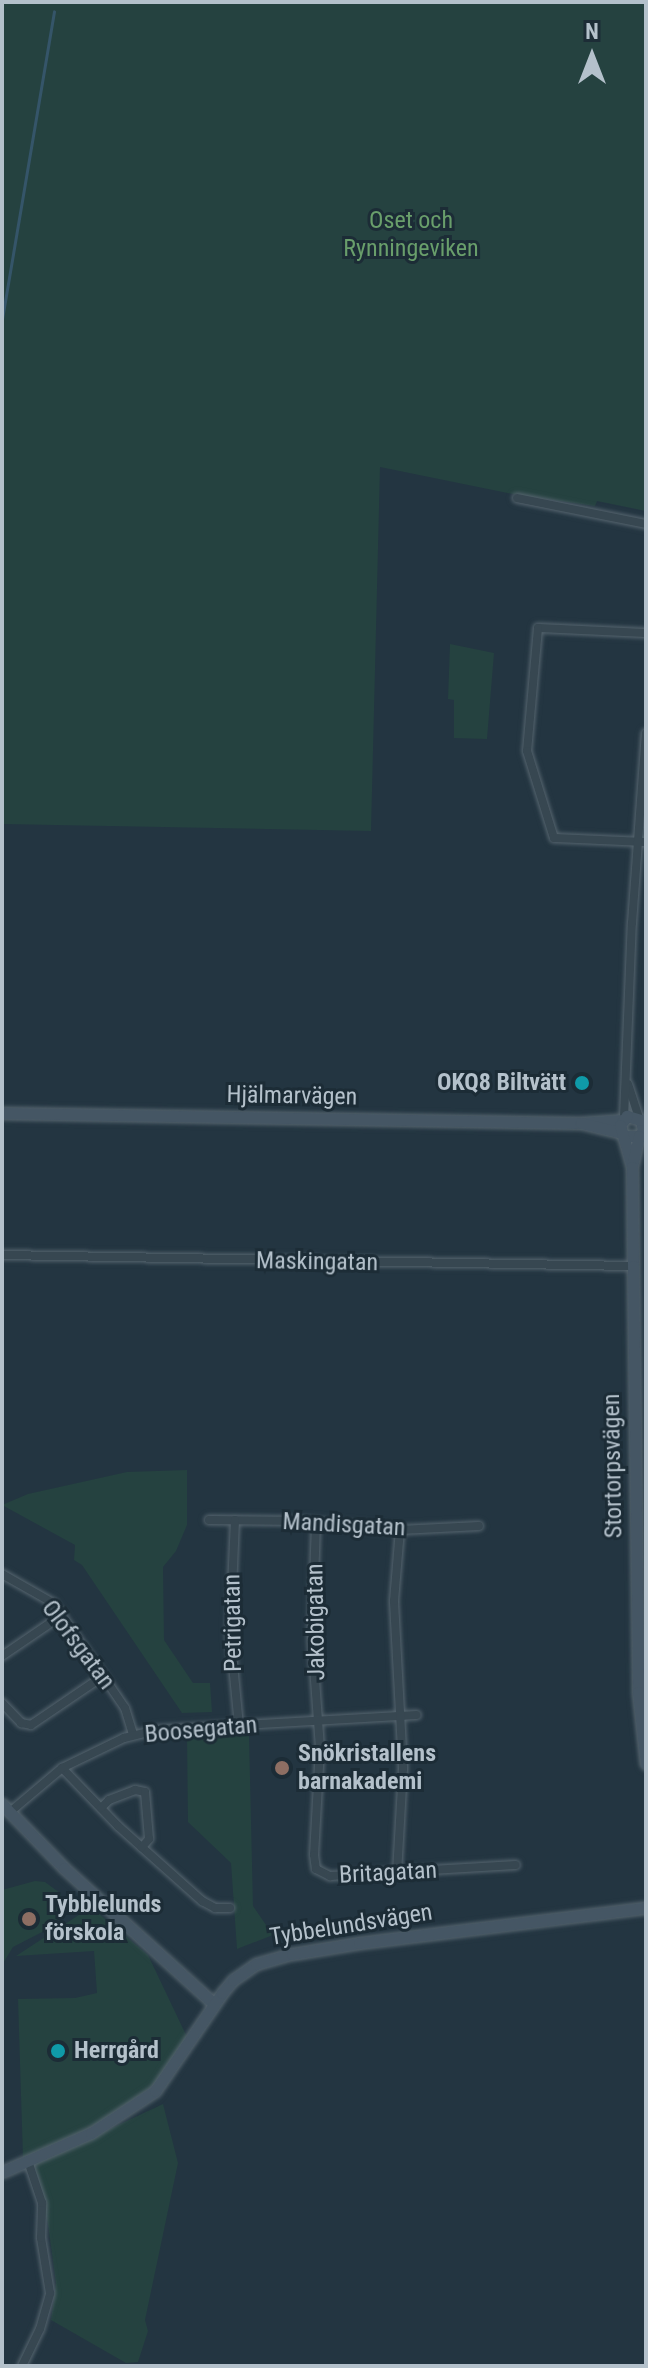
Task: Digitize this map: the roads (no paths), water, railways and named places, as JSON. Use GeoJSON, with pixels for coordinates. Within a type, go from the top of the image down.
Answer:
{"type":"FeatureCollection","features":[{"type":"Feature","properties":{"kind":"street"},"geometry":{"type":"LineString","coordinates":[[517,498],[646,524]]}},
{"type":"Feature","properties":{"kind":"street"},"geometry":{"type":"LineString","coordinates":[[642,842],[554,838],[527,751],[538,628],[646,633]]}},
{"type":"Feature","properties":{"kind":"street"},"geometry":{"type":"LineString","coordinates":[[623,1119],[642,842],[646,734]]}},
{"type":"Feature","properties":{"kind":"street"},"geometry":{"type":"LineString","coordinates":[[627,1083],[642,1119]]}},
{"type":"Feature","properties":{"kind":"street","name":"Hjälmarvägen"},"geometry":{"type":"LineString","coordinates":[[2,1113],[580,1123],[642,1119]]}},
{"type":"Feature","properties":{"kind":"street","name":"Stortorpsvägen"},"geometry":{"type":"LineString","coordinates":[[623,1119],[623,1134],[632,1167],[637,1664],[646,1764]]}},
{"type":"Feature","properties":{"kind":"street","name":"Stortorpsvägen"},"geometry":{"type":"LineString","coordinates":[[632,1167],[642,1134],[642,1119]]}},
{"type":"Feature","properties":{"kind":"street","name":"Hjälmarvägen"},"geometry":{"type":"LineString","coordinates":[[580,1123],[623,1134],[642,1134]]}},
{"type":"Feature","properties":{"kind":"street","name":"Maskingatan"},"geometry":{"type":"LineString","coordinates":[[2,1255],[633,1266]]}},
{"type":"Feature","properties":{"kind":"street","name":"Mandisgatan"},"geometry":{"type":"LineString","coordinates":[[209,1520],[316,1523],[400,1530],[479,1526]]}},
{"type":"Feature","properties":{"kind":"street","name":"Petrigatan"},"geometry":{"type":"LineString","coordinates":[[235,1520],[230,1634],[239,1726]]}},
{"type":"Feature","properties":{"kind":"street","name":"Jakobigatan"},"geometry":{"type":"LineString","coordinates":[[316,1523],[312,1626],[318,1721]]}},
{"type":"Feature","properties":{"kind":"street"},"geometry":{"type":"LineString","coordinates":[[397,1873],[403,1768],[394,1601],[400,1530]]}},
{"type":"Feature","properties":{"kind":"street","name":"Olofsgatan"},"geometry":{"type":"LineString","coordinates":[[2,1574],[51,1600],[127,1712],[133,1735]]}},
{"type":"Feature","properties":{"kind":"street"},"geometry":{"type":"LineString","coordinates":[[2,1656],[62,1615]]}},
{"type":"Feature","properties":{"kind":"street"},"geometry":{"type":"LineString","coordinates":[[2,1703],[21,1723],[31,1725],[103,1676]]}},
{"type":"Feature","properties":{"kind":"street","name":"Boosegatan"},"geometry":{"type":"LineString","coordinates":[[6,1808],[62,1768],[103,1745],[133,1735],[156,1730],[417,1715]]}},
{"type":"Feature","properties":{"kind":"street","name":"Britagatan"},"geometry":{"type":"LineString","coordinates":[[318,1721],[320,1779],[314,1855],[316,1869],[330,1876],[516,1865]]}},
{"type":"Feature","properties":{"kind":"street"},"geometry":{"type":"LineString","coordinates":[[62,1768],[202,1901],[215,1908],[230,1908]]}},
{"type":"Feature","properties":{"kind":"street"},"geometry":{"type":"LineString","coordinates":[[101,1808],[109,1800],[135,1790],[145,1792],[149,1839],[142,1847]]}},
{"type":"Feature","properties":{"kind":"street"},"geometry":{"type":"LineString","coordinates":[[6,1808],[64,1868],[214,2004]]}},
{"type":"Feature","properties":{"kind":"street","name":"Tybbelundsvägen"},"geometry":{"type":"LineString","coordinates":[[2,2172],[91,2133],[155,2091],[214,2004],[245,1971],[292,1954],[646,1908]]}},
{"type":"Feature","properties":{"kind":"street"},"geometry":{"type":"LineString","coordinates":[[22,2366],[40,2329],[50,2293],[41,2238],[42,2203],[28,2161]]}},
{"type":"Feature","properties":{"kind":"waterway"},"geometry":{"type":"LineString","coordinates":[[2,319],[54,11]]}},
{"type":"Feature","properties":{"kind":"place","name":"OKQ8 Biltvätt"},"geometry":{"type":"Point","coordinates":[582,1083]}},
{"type":"Feature","properties":{"kind":"place","name":"Snökristallens barnakademi"},"geometry":{"type":"Point","coordinates":[282,1768]}},
{"type":"Feature","properties":{"kind":"place","name":"Tybblelunds förskola"},"geometry":{"type":"Point","coordinates":[29,1919]}},
{"type":"Feature","properties":{"kind":"place","name":"Herrgård"},"geometry":{"type":"Point","coordinates":[58,2051]}},
{"type":"Feature","properties":{"kind":"park label","name":"Oset och Rynningeviken"},"geometry":{"type":"Point","coordinates":[411,235]}}]}
